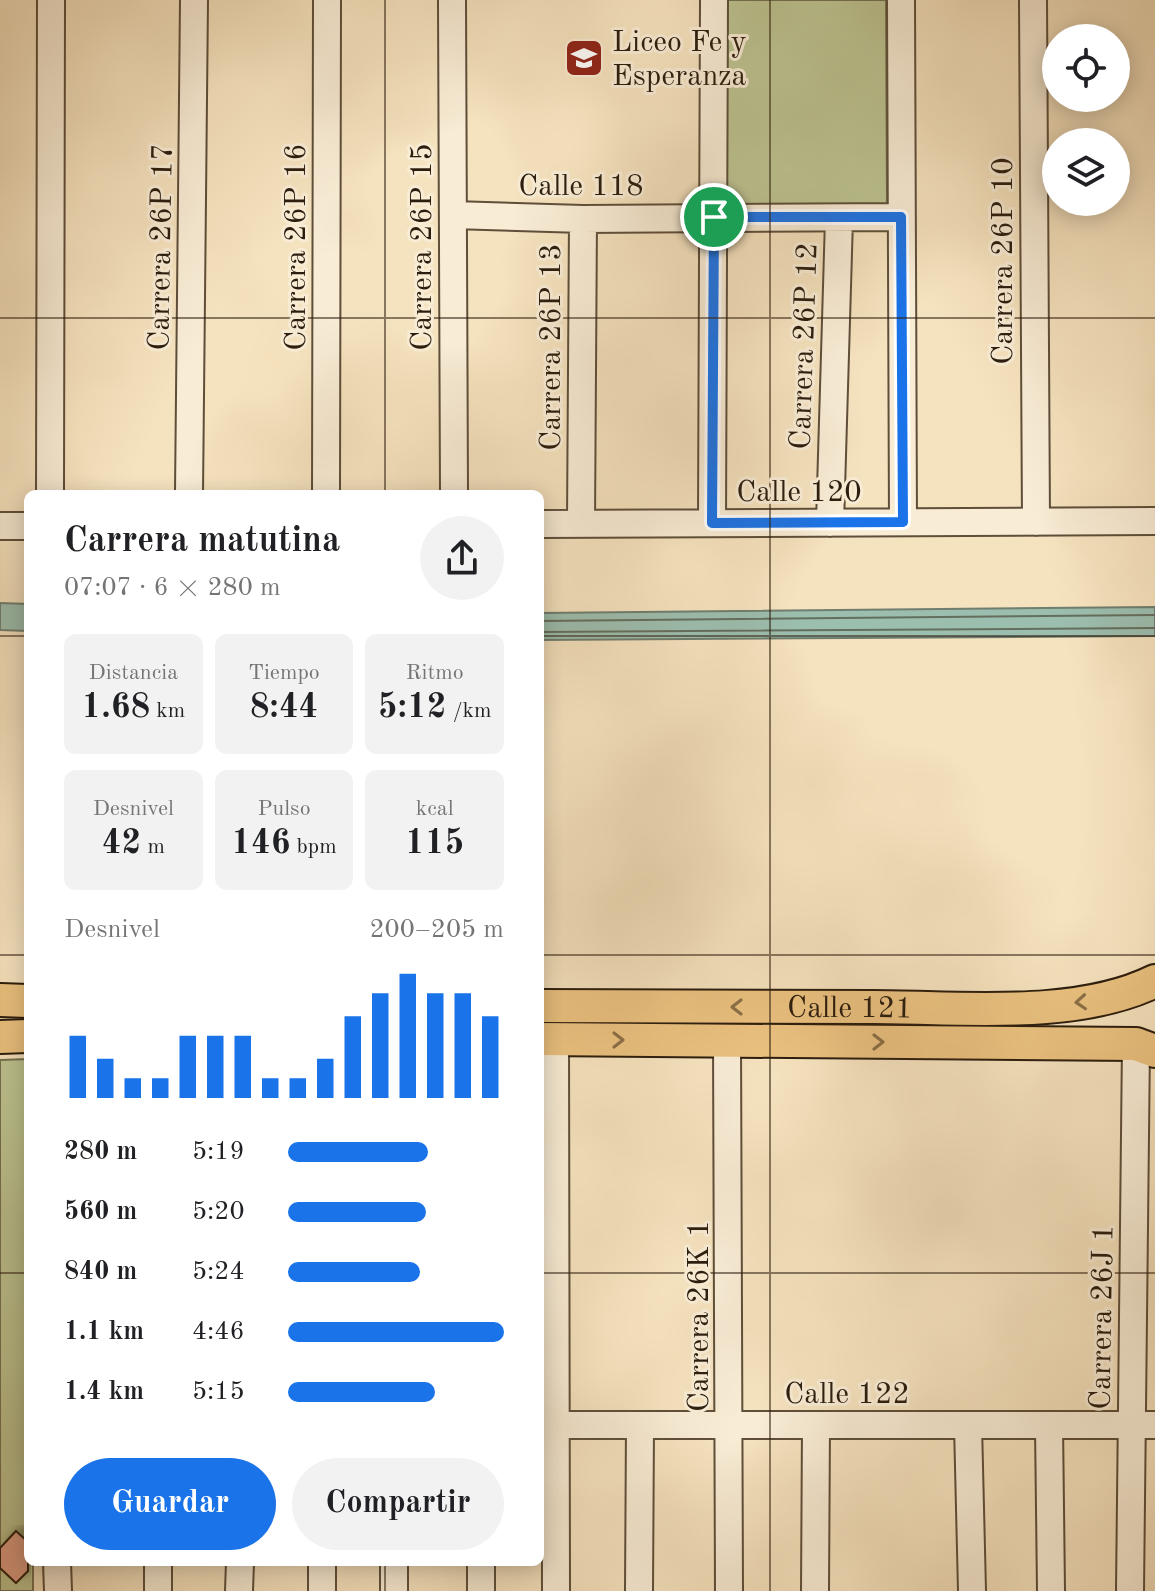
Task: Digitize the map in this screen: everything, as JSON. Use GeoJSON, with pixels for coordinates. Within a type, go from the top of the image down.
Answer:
{"type":"FeatureCollection","features":[{"type":"Feature","properties":{"kind":"main road","name":"Calle 121"},"geometry":{"type":"LineString","coordinates":[[544,1006],[1012,1007],[1096,1001],[1134,991],[1155,981]]}},
{"type":"Feature","properties":{"kind":"main road"},"geometry":{"type":"LineString","coordinates":[[0,1000],[24,1001]]}},
{"type":"Feature","properties":{"kind":"main road"},"geometry":{"type":"LineString","coordinates":[[0,1037],[24,1036]]}},
{"type":"Feature","properties":{"kind":"main road","name":"Calle 121"},"geometry":{"type":"LineString","coordinates":[[548,1039],[1146,1047]]}},
{"type":"Feature","properties":{"kind":"street"},"geometry":{"type":"LineString","coordinates":[[50,490],[51,0]]}},
{"type":"Feature","properties":{"kind":"street","name":"Carrera 26P 17"},"geometry":{"type":"LineString","coordinates":[[189,490],[194,0]]}},
{"type":"Feature","properties":{"kind":"street","name":"Carrera 26P 16"},"geometry":{"type":"LineString","coordinates":[[326,490],[327,0]]}},
{"type":"Feature","properties":{"kind":"street","name":"Carrera 26P 15"},"geometry":{"type":"LineString","coordinates":[[452,0],[454,490]]}},
{"type":"Feature","properties":{"kind":"street"},"geometry":{"type":"LineString","coordinates":[[712,523],[714,0]]}},
{"type":"Feature","properties":{"kind":"street"},"geometry":{"type":"LineString","coordinates":[[901,0],[903,522]]}},
{"type":"Feature","properties":{"kind":"street","name":"Carrera 26P 10"},"geometry":{"type":"LineString","coordinates":[[1033,0],[1036,522]]}},
{"type":"Feature","properties":{"kind":"street","name":"Calle 118"},"geometry":{"type":"LineString","coordinates":[[453,215],[583,219],[901,217]]}},
{"type":"Feature","properties":{"kind":"street","name":"Carrera 26P 13"},"geometry":{"type":"LineString","coordinates":[[581,524],[583,219]]}},
{"type":"Feature","properties":{"kind":"street","name":"Carrera 26P 12"},"geometry":{"type":"LineString","coordinates":[[830,523],[839,219]]}},
{"type":"Feature","properties":{"kind":"street","name":"Calle 120"},"geometry":{"type":"LineString","coordinates":[[544,524],[1155,521]]}},
{"type":"Feature","properties":{"kind":"street"},"geometry":{"type":"LineString","coordinates":[[0,526],[24,526]]}},
{"type":"Feature","properties":{"kind":"street"},"geometry":{"type":"LineString","coordinates":[[548,1039],[548,1425],[556,1591]]}},
{"type":"Feature","properties":{"kind":"street","name":"Carrera 26K 1"},"geometry":{"type":"LineString","coordinates":[[727,1040],[729,1591]]}},
{"type":"Feature","properties":{"kind":"street","name":"Carrera 26J 1"},"geometry":{"type":"LineString","coordinates":[[1130,1591],[1143,1425],[1146,1047]]}},
{"type":"Feature","properties":{"kind":"street","name":"Calle 122"},"geometry":{"type":"LineString","coordinates":[[548,1425],[1143,1425]]}},
{"type":"Feature","properties":{"kind":"street"},"geometry":{"type":"LineString","coordinates":[[639,1591],[640,1425]]}},
{"type":"Feature","properties":{"kind":"street"},"geometry":{"type":"LineString","coordinates":[[815,1591],[816,1425]]}},
{"type":"Feature","properties":{"kind":"street"},"geometry":{"type":"LineString","coordinates":[[968,1425],[972,1591]]}},
{"type":"Feature","properties":{"kind":"street"},"geometry":{"type":"LineString","coordinates":[[1049,1425],[1051,1591]]}},
{"type":"Feature","properties":{"kind":"street"},"geometry":{"type":"LineString","coordinates":[[57,1566],[58,1591]]}},
{"type":"Feature","properties":{"kind":"street"},"geometry":{"type":"LineString","coordinates":[[158,1566],[158,1591]]}},
{"type":"Feature","properties":{"kind":"street"},"geometry":{"type":"LineString","coordinates":[[239,1591],[240,1566]]}},
{"type":"Feature","properties":{"kind":"street"},"geometry":{"type":"LineString","coordinates":[[322,1566],[322,1591]]}},
{"type":"Feature","properties":{"kind":"street"},"geometry":{"type":"LineString","coordinates":[[394,1566],[394,1591]]}},
{"type":"Feature","properties":{"kind":"street"},"geometry":{"type":"LineString","coordinates":[[481,1566],[481,1591]]}},
{"type":"Feature","properties":{"kind":"green space"},"geometry":{"type":"Polygon","coordinates":[[[723,0],[886,0],[887,207],[725,207],[723,0]]]}},
{"type":"Feature","properties":{"kind":"green space"},"geometry":{"type":"Polygon","coordinates":[[[24,1059],[24,1566],[33,1566],[33,1591],[0,1591],[0,1060],[24,1059]]]}},
{"type":"Feature","properties":{"kind":"water"},"geometry":{"type":"Polygon","coordinates":[[[0,603],[24,604],[24,631],[0,630],[0,603]]]}},
{"type":"Feature","properties":{"kind":"water"},"geometry":{"type":"Polygon","coordinates":[[[1155,607],[1155,636],[544,640],[544,613],[1155,607]]]}},
{"type":"Feature","properties":{"kind":"building"},"geometry":{"type":"Polygon","coordinates":[[[16,1531],[24,1538],[24,1566],[28,1566],[28,1571],[16,1583],[0,1568],[0,1548],[16,1531]]]}},
{"type":"Feature","properties":{"kind":"place","name":"Liceo Fe y Esperanza"},"geometry":{"type":"Point","coordinates":[584,58]}},
{"type":"Feature","properties":{"kind":"route"},"geometry":{"type":"LineString","coordinates":[[714,217],[901,217],[903,522],[712,523],[714,217]]}}]}
